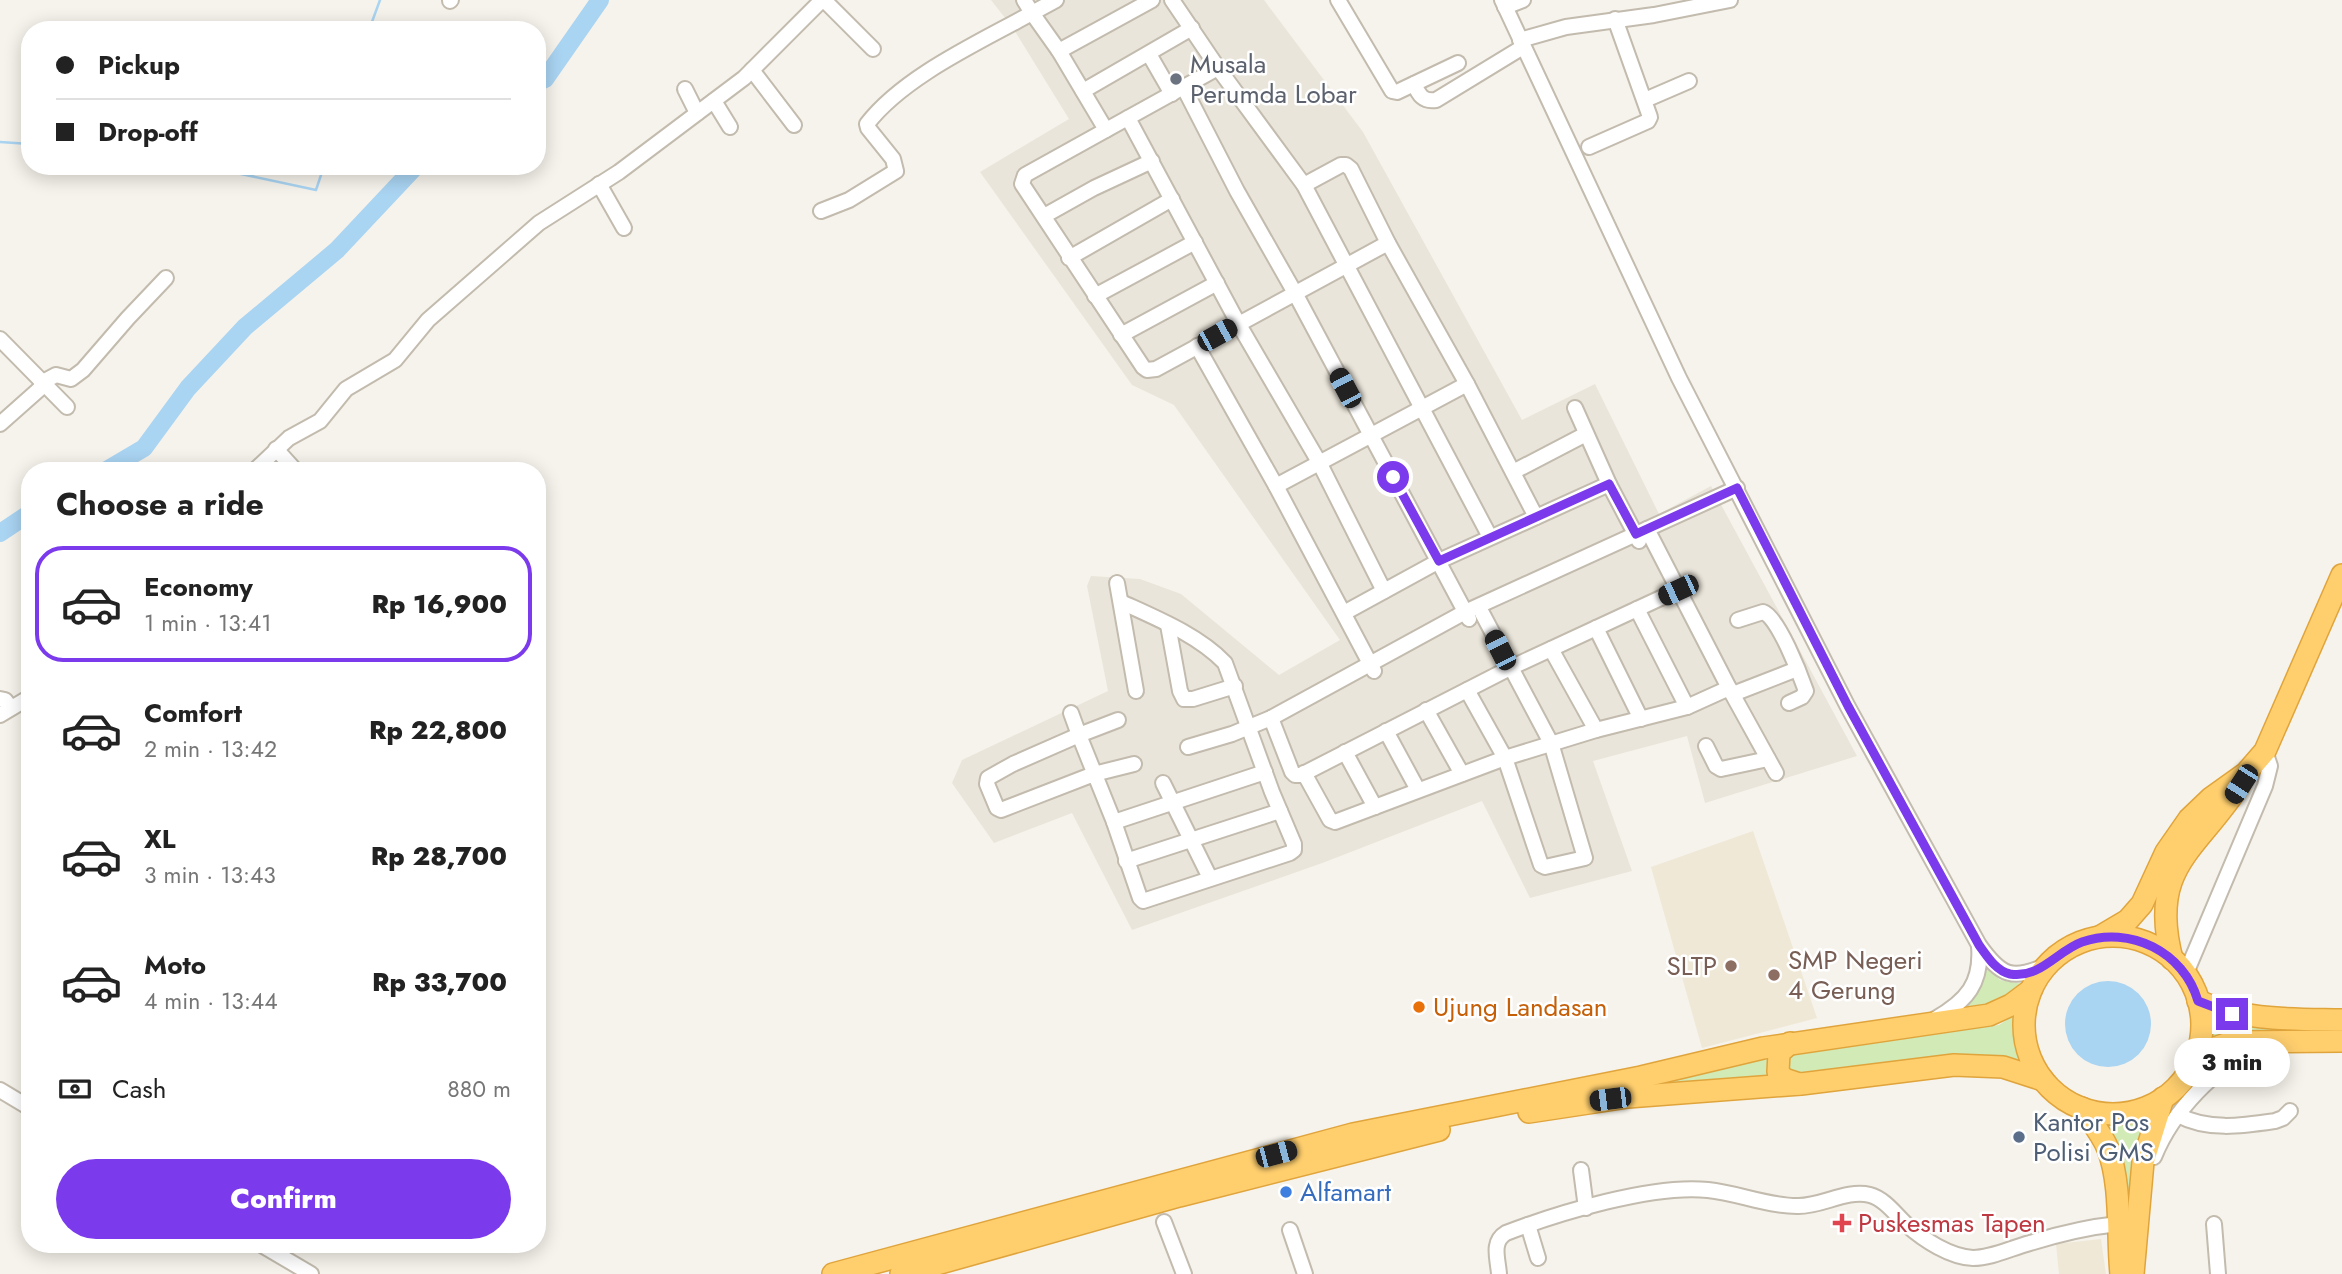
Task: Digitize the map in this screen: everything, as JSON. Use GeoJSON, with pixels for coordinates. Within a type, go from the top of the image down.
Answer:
{"type":"FeatureCollection","features":[{"type":"Feature","properties":{"kind":"highway"},"geometry":{"type":"LineString","coordinates":[[2179,966],[2151,944],[2126,937],[2099,937],[2080,942],[2062,952],[2047,965],[2031,990],[2025,1013],[2025,1036],[2031,1059],[2043,1080],[2060,1097],[2082,1108],[2104,1113],[2128,1112],[2163,1098],[2181,1082],[2197,1055],[2202,1032],[2198,1001],[2179,966],[2166,921],[2173,877],[2185,853],[2232,797],[2246,773],[2265,751],[2342,575]]}},
{"type":"Feature","properties":{"kind":"highway"},"geometry":{"type":"LineString","coordinates":[[2099,937],[2128,920],[2142,904],[2166,852],[2194,813],[2246,773]]}},
{"type":"Feature","properties":{"kind":"highway"},"geometry":{"type":"LineString","coordinates":[[833,1274],[1355,1142],[1790,1043],[1989,1015],[2011,1005],[2031,990]]}},
{"type":"Feature","properties":{"kind":"highway"},"geometry":{"type":"LineString","coordinates":[[2198,1001],[2218,1010],[2245,1016],[2342,1020]]}},
{"type":"Feature","properties":{"kind":"highway"},"geometry":{"type":"LineString","coordinates":[[2197,1055],[2222,1044],[2342,1041]]}},
{"type":"Feature","properties":{"kind":"highway"},"geometry":{"type":"LineString","coordinates":[[1790,1043],[1779,1053],[1778,1072],[1784,1079],[1801,1084]]}},
{"type":"Feature","properties":{"kind":"highway"},"geometry":{"type":"LineString","coordinates":[[901,1274],[1355,1142],[1593,1102],[1801,1084],[1975,1064],[2003,1067],[2043,1080]]}},
{"type":"Feature","properties":{"kind":"highway"},"geometry":{"type":"LineString","coordinates":[[2127,1270],[2143,1163],[2163,1098]]}},
{"type":"Feature","properties":{"kind":"highway"},"geometry":{"type":"LineString","coordinates":[[2082,1108],[2095,1125],[2108,1150],[2127,1270]]}},
{"type":"Feature","properties":{"kind":"street"},"geometry":{"type":"LineString","coordinates":[[1024,0],[1059,51],[1106,130]]}},
{"type":"Feature","properties":{"kind":"street"},"geometry":{"type":"LineString","coordinates":[[821,211],[849,200],[896,171],[897,166],[893,159],[868,128],[867,124],[880,108],[930,71],[1056,0]]}},
{"type":"Feature","properties":{"kind":"street"},"geometry":{"type":"LineString","coordinates":[[1059,51],[1152,0]]}},
{"type":"Feature","properties":{"kind":"street"},"geometry":{"type":"LineString","coordinates":[[1172,0],[1304,185],[1490,537]]}},
{"type":"Feature","properties":{"kind":"street"},"geometry":{"type":"LineString","coordinates":[[1338,0],[1392,91],[1397,92],[1458,63]]}},
{"type":"Feature","properties":{"kind":"street"},"geometry":{"type":"LineString","coordinates":[[1523,0],[1503,3],[1679,377],[1848,706],[1979,945],[1992,963],[2005,972],[2020,974],[2030,973],[2047,965]]}},
{"type":"Feature","properties":{"kind":"street"},"geometry":{"type":"LineString","coordinates":[[1414,84],[1420,97],[1436,100],[1522,43],[1566,27],[1654,15],[1730,0]]}},
{"type":"Feature","properties":{"kind":"street"},"geometry":{"type":"LineString","coordinates":[[263,462],[289,438],[320,421],[346,389],[395,360],[428,320],[539,223],[601,187],[714,100],[755,74],[825,1],[873,49]]}},
{"type":"Feature","properties":{"kind":"street"},"geometry":{"type":"LineString","coordinates":[[1589,147],[1648,121],[1650,114],[1615,19]]}},
{"type":"Feature","properties":{"kind":"street"},"geometry":{"type":"LineString","coordinates":[[1083,91],[1192,28]]}},
{"type":"Feature","properties":{"kind":"street"},"geometry":{"type":"LineString","coordinates":[[1149,54],[1178,91],[1237,191],[1439,561],[1472,615],[1510,668],[1551,743],[1586,855],[1583,859],[1545,867],[1541,865],[1505,758],[1467,690]]}},
{"type":"Feature","properties":{"kind":"street"},"geometry":{"type":"LineString","coordinates":[[1218,68],[1024,177],[1022,184],[1143,367],[1149,370],[1197,346],[1388,243]]}},
{"type":"Feature","properties":{"kind":"street"},"geometry":{"type":"LineString","coordinates":[[755,74],[794,125]]}},
{"type":"Feature","properties":{"kind":"street"},"geometry":{"type":"LineString","coordinates":[[1645,100],[1689,81]]}},
{"type":"Feature","properties":{"kind":"street"},"geometry":{"type":"LineString","coordinates":[[685,89],[697,113]]}},
{"type":"Feature","properties":{"kind":"street"},"geometry":{"type":"LineString","coordinates":[[714,100],[730,127]]}},
{"type":"Feature","properties":{"kind":"street"},"geometry":{"type":"LineString","coordinates":[[1128,118],[1238,323],[1319,462],[1384,591]]}},
{"type":"Feature","properties":{"kind":"street"},"geometry":{"type":"LineString","coordinates":[[1044,216],[1094,188],[1152,162]]}},
{"type":"Feature","properties":{"kind":"street"},"geometry":{"type":"LineString","coordinates":[[1304,185],[1341,166],[1348,166],[1536,517]]}},
{"type":"Feature","properties":{"kind":"street"},"geometry":{"type":"LineString","coordinates":[[601,187],[624,228]]}},
{"type":"Feature","properties":{"kind":"street"},"geometry":{"type":"LineString","coordinates":[[1069,258],[1172,199]]}},
{"type":"Feature","properties":{"kind":"street"},"geometry":{"type":"LineString","coordinates":[[1095,296],[1195,242]]}},
{"type":"Feature","properties":{"kind":"street"},"geometry":{"type":"LineString","coordinates":[[0,424],[42,384],[56,375],[71,379],[83,370],[166,278]]}},
{"type":"Feature","properties":{"kind":"street"},"geometry":{"type":"LineString","coordinates":[[1121,335],[1217,283]]}},
{"type":"Feature","properties":{"kind":"street"},"geometry":{"type":"LineString","coordinates":[[1,343],[67,407]]}},
{"type":"Feature","properties":{"kind":"street"},"geometry":{"type":"LineString","coordinates":[[1197,346],[1276,486],[1372,667]]}},
{"type":"Feature","properties":{"kind":"street"},"geometry":{"type":"LineString","coordinates":[[1276,486],[1466,384]]}},
{"type":"Feature","properties":{"kind":"street"},"geometry":{"type":"LineString","coordinates":[[1575,408],[1609,484],[1678,590],[1776,773]]}},
{"type":"Feature","properties":{"kind":"street"},"geometry":{"type":"LineString","coordinates":[[1513,472],[1586,434]]}},
{"type":"Feature","properties":{"kind":"street"},"geometry":{"type":"LineString","coordinates":[[276,449],[288,462]]}},
{"type":"Feature","properties":{"kind":"street"},"geometry":{"type":"LineString","coordinates":[[1344,613],[1439,561],[1609,484]]}},
{"type":"Feature","properties":{"kind":"street"},"geometry":{"type":"LineString","coordinates":[[1188,747],[1273,720],[1472,615],[1740,492]]}},
{"type":"Feature","properties":{"kind":"street"},"geometry":{"type":"LineString","coordinates":[[1117,583],[1136,691]]}},
{"type":"Feature","properties":{"kind":"street"},"geometry":{"type":"LineString","coordinates":[[1273,720],[1292,772],[1297,776],[1510,668],[1678,590]]}},
{"type":"Feature","properties":{"kind":"street"},"geometry":{"type":"LineString","coordinates":[[1071,713],[1143,901],[1290,853],[1295,849],[1235,686],[1222,660],[1168,625],[1121,602]]}},
{"type":"Feature","properties":{"kind":"street"},"geometry":{"type":"LineString","coordinates":[[1637,609],[1687,707]]}},
{"type":"Feature","properties":{"kind":"street"},"geometry":{"type":"LineString","coordinates":[[1738,620],[1767,612],[1797,668],[1806,692],[1789,703]]}},
{"type":"Feature","properties":{"kind":"street"},"geometry":{"type":"LineString","coordinates":[[1168,625],[1180,691],[1184,699],[1189,700],[1235,686]]}},
{"type":"Feature","properties":{"kind":"street"},"geometry":{"type":"LineString","coordinates":[[1596,628],[1641,719]]}},
{"type":"Feature","properties":{"kind":"street"},"geometry":{"type":"LineString","coordinates":[[1552,649],[1596,730]]}},
{"type":"Feature","properties":{"kind":"street"},"geometry":{"type":"LineString","coordinates":[[1304,773],[1332,822],[1505,758],[1596,730],[1687,707],[1797,668]]}},
{"type":"Feature","properties":{"kind":"street"},"geometry":{"type":"LineString","coordinates":[[4,707],[21,700]]}},
{"type":"Feature","properties":{"kind":"street"},"geometry":{"type":"LineString","coordinates":[[1426,710],[1462,774]]}},
{"type":"Feature","properties":{"kind":"street"},"geometry":{"type":"LineString","coordinates":[[1118,720],[1013,764],[988,778],[987,784],[997,808],[1001,810],[1094,774],[1134,764]]}},
{"type":"Feature","properties":{"kind":"street"},"geometry":{"type":"LineString","coordinates":[[1386,731],[1418,790]]}},
{"type":"Feature","properties":{"kind":"street"},"geometry":{"type":"LineString","coordinates":[[1706,746],[1716,766],[1721,769],[1768,758]]}},
{"type":"Feature","properties":{"kind":"street"},"geometry":{"type":"LineString","coordinates":[[2179,966],[2265,786],[2270,769],[2265,751]]}},
{"type":"Feature","properties":{"kind":"street"},"geometry":{"type":"LineString","coordinates":[[1345,752],[1375,807]]}},
{"type":"Feature","properties":{"kind":"street"},"geometry":{"type":"LineString","coordinates":[[1114,822],[1265,772]]}},
{"type":"Feature","properties":{"kind":"street"},"geometry":{"type":"LineString","coordinates":[[1163,783],[1210,878]]}},
{"type":"Feature","properties":{"kind":"street"},"geometry":{"type":"LineString","coordinates":[[1126,861],[1280,811]]}},
{"type":"Feature","properties":{"kind":"street"},"geometry":{"type":"LineString","coordinates":[[1923,1026],[1956,1006],[1971,989],[1979,972],[1979,945]]}},
{"type":"Feature","properties":{"kind":"street"},"geometry":{"type":"LineString","coordinates":[[2139,1193],[2160,1142],[2178,1115],[2225,1065],[2260,1041]]}},
{"type":"Feature","properties":{"kind":"street"},"geometry":{"type":"LineString","coordinates":[[0,1090],[21,1103]]}},
{"type":"Feature","properties":{"kind":"street"},"geometry":{"type":"LineString","coordinates":[[2178,1115],[2190,1121],[2214,1126],[2274,1121],[2283,1118],[2290,1111]]}},
{"type":"Feature","properties":{"kind":"street"},"geometry":{"type":"LineString","coordinates":[[1581,1170],[1586,1208]]}},
{"type":"Feature","properties":{"kind":"street"},"geometry":{"type":"LineString","coordinates":[[1499,1274],[1496,1244],[1506,1233],[1586,1208],[1643,1195],[1690,1189],[1734,1193],[1771,1203],[1799,1206],[1866,1194],[1885,1203],[1925,1239],[1942,1249],[1972,1258],[2063,1234],[2118,1224]]}},
{"type":"Feature","properties":{"kind":"street"},"geometry":{"type":"LineString","coordinates":[[1164,1222],[1184,1274]]}},
{"type":"Feature","properties":{"kind":"street"},"geometry":{"type":"LineString","coordinates":[[2214,1224],[2218,1274]]}},
{"type":"Feature","properties":{"kind":"street"},"geometry":{"type":"LineString","coordinates":[[1528,1225],[1538,1258]]}},
{"type":"Feature","properties":{"kind":"street"},"geometry":{"type":"LineString","coordinates":[[1290,1230],[1304,1274]]}},
{"type":"Feature","properties":{"kind":"street"},"geometry":{"type":"LineString","coordinates":[[275,1253],[311,1274]]}},
{"type":"Feature","properties":{"kind":"shaded area"},"geometry":{"type":"Polygon","coordinates":[[[991,0],[1264,0],[1363,132],[1522,420],[1595,384],[1659,514],[1711,486],[1857,756],[1705,803],[1687,736],[1593,761],[1632,871],[1530,898],[1482,801],[1325,862],[1132,930],[1072,813],[994,843],[952,783],[962,760],[1108,691],[1087,586],[1091,576],[1140,579],[1181,594],[1279,675],[1340,640],[1174,405],[1132,385],[980,172],[1069,119],[1013,28],[991,0]]]}},
{"type":"Feature","properties":{"kind":"shaded area"},"geometry":{"type":"Polygon","coordinates":[[[1753,831],[1817,1018],[1702,1048],[1651,867],[1753,831]]]}},
{"type":"Feature","properties":{"kind":"shaded area"},"geometry":{"type":"Polygon","coordinates":[[[2101,1239],[2106,1274],[2059,1274],[2056,1244],[2101,1239]]]}},
{"type":"Feature","properties":{"kind":"green space"},"geometry":{"type":"Polygon","coordinates":[[[1985,965],[2000,980],[2023,984],[2016,994],[1956,1017],[1976,994],[1985,965]]]}},
{"type":"Feature","properties":{"kind":"green space"},"geometry":{"type":"Polygon","coordinates":[[[2020,1011],[2014,1039],[2024,1064],[1790,1080],[1787,1051],[1999,1025],[2020,1011]]]}},
{"type":"Feature","properties":{"kind":"green space"},"geometry":{"type":"Polygon","coordinates":[[[2208,1016],[2233,1027],[2342,1029],[2342,1037],[2205,1045],[2209,1030],[2208,1016]]]}},
{"type":"Feature","properties":{"kind":"green space"},"geometry":{"type":"Polygon","coordinates":[[[1772,1048],[1773,1078],[1498,1105],[1772,1048]]]}},
{"type":"Feature","properties":{"kind":"green space"},"geometry":{"type":"Polygon","coordinates":[[[2150,1113],[2134,1161],[2129,1196],[2127,1259],[2093,1119],[2122,1120],[2150,1113]]]}},
{"type":"Feature","properties":{"kind":"water"},"geometry":{"type":"Polygon","coordinates":[[[2108,981],[2125,984],[2139,993],[2148,1007],[2151,1024],[2148,1041],[2139,1055],[2125,1064],[2108,1067],[2091,1064],[2077,1055],[2068,1041],[2065,1024],[2068,1007],[2077,993],[2091,984],[2108,981]]]}},
{"type":"Feature","properties":{"kind":"waterway"},"geometry":{"type":"LineString","coordinates":[[372,21],[380,0]]}},
{"type":"Feature","properties":{"kind":"waterway"},"geometry":{"type":"LineString","coordinates":[[546,78],[600,0]]}},
{"type":"Feature","properties":{"kind":"waterway"},"geometry":{"type":"LineString","coordinates":[[0,142],[21,143]]}},
{"type":"Feature","properties":{"kind":"waterway"},"geometry":{"type":"LineString","coordinates":[[246,175],[316,190],[321,175]]}},
{"type":"Feature","properties":{"kind":"waterway"},"geometry":{"type":"LineString","coordinates":[[120,462],[144,448],[188,388],[245,327],[337,250],[408,175]]}},
{"type":"Feature","properties":{"kind":"waterway"},"geometry":{"type":"LineString","coordinates":[[0,533],[21,519]]}},
{"type":"Feature","properties":{"kind":"place","name":"Musala Perumda Lobar"},"geometry":{"type":"Point","coordinates":[1176,79]}},
{"type":"Feature","properties":{"kind":"place","name":"SLTP"},"geometry":{"type":"Point","coordinates":[1731,966]}},
{"type":"Feature","properties":{"kind":"place","name":"SMP Negeri 4 Gerung"},"geometry":{"type":"Point","coordinates":[1774,975]}},
{"type":"Feature","properties":{"kind":"place","name":"Ujung Landasan"},"geometry":{"type":"Point","coordinates":[1419,1007]}},
{"type":"Feature","properties":{"kind":"place","name":"Kantor Pos Polisi GMS"},"geometry":{"type":"Point","coordinates":[2019,1137]}},
{"type":"Feature","properties":{"kind":"place","name":"Alfamart"},"geometry":{"type":"Point","coordinates":[1286,1192]}},
{"type":"Feature","properties":{"kind":"place","name":"Puskesmas Tapen"},"geometry":{"type":"Point","coordinates":[1842,1223]}},
{"type":"Feature","properties":{"kind":"route"},"geometry":{"type":"LineString","coordinates":[[1393,477],[1439,561],[1609,484],[1636,534],[1737,488],[1848,706],[1979,945],[1992,963],[2011,974],[2030,973],[2047,965],[2080,942],[2099,937],[2126,937],[2151,944],[2172,959],[2186,973],[2198,1001],[2232,1014]]}}]}
